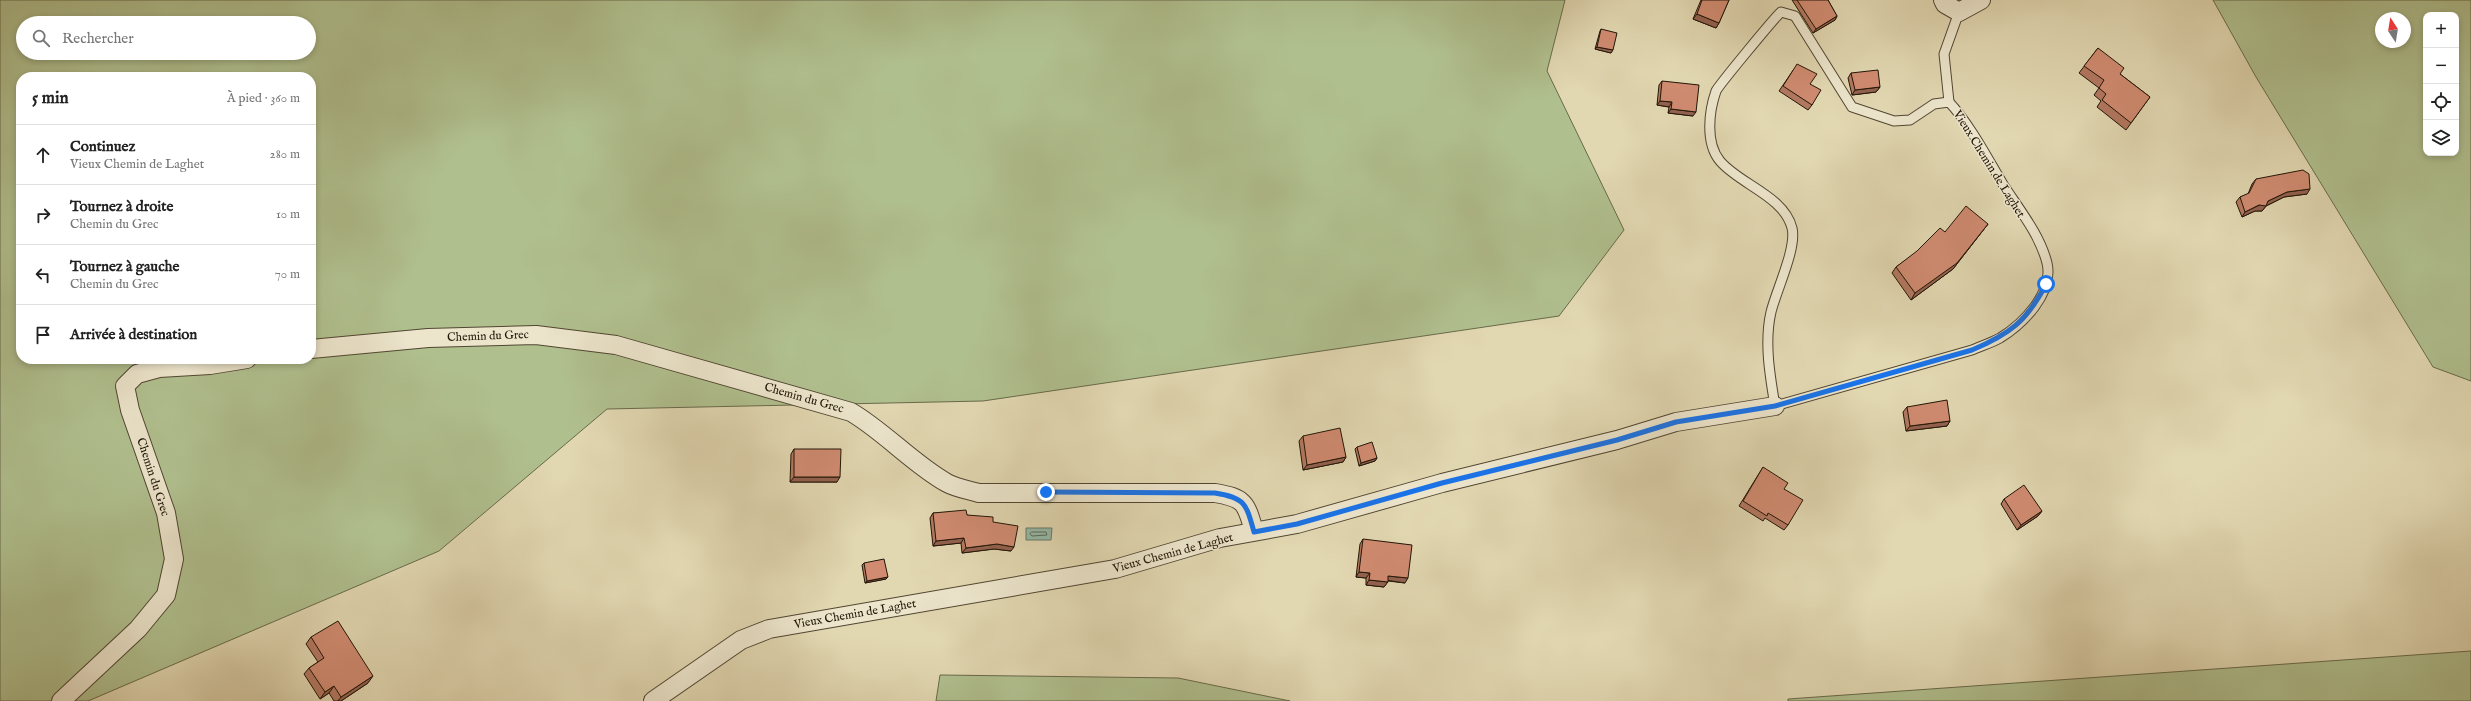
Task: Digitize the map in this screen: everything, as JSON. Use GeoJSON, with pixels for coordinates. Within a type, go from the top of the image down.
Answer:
{"type":"FeatureCollection","features":[{"type":"Feature","properties":{"kind":"street"},"geometry":{"type":"LineString","coordinates":[[1944,0],[1945,4],[1959,12],[1982,0]]}},
{"type":"Feature","properties":{"kind":"street","name":"Chemin du Grec"},"geometry":{"type":"LineString","coordinates":[[316,349],[428,338],[536,335],[616,345],[851,412],[873,425],[929,471],[948,483],[978,493],[1215,493],[1235,496],[1247,505],[1254,532]]}},
{"type":"Feature","properties":{"kind":"street","name":"Chemin du Grec"},"geometry":{"type":"LineString","coordinates":[[61,701],[138,629],[166,595],[174,559],[166,513],[130,410],[125,386],[137,374],[159,368],[216,364]]}},
{"type":"Feature","properties":{"kind":"street","name":"Vieux Chemin de Laghet"},"geometry":{"type":"LineString","coordinates":[[653,701],[741,640],[769,629],[1115,569],[1220,538],[1297,524],[1442,483],[1617,440],[1676,422],[1775,406]]}},
{"type":"Feature","properties":{"kind":"lane","name":"Vieux Chemin de Laghet"},"geometry":{"type":"LineString","coordinates":[[1781,12],[1795,16],[1852,107],[1894,121],[1910,120],[1934,104],[1949,102],[2042,247],[2047,264],[2046,284],[2035,307],[2011,330],[1999,339],[1972,350],[1775,406],[1769,373],[1770,314],[1788,257],[1792,228],[1782,208],[1720,161],[1713,145],[1710,125],[1717,89],[1781,12]]}},
{"type":"Feature","properties":{"kind":"lane"},"geometry":{"type":"LineString","coordinates":[[1949,102],[1944,54],[1959,12]]}},
{"type":"Feature","properties":{"kind":"shaded area"},"geometry":{"type":"Polygon","coordinates":[[[0,0],[1565,0],[1547,71],[1624,230],[1559,316],[983,401],[607,409],[439,551],[88,701],[0,701],[0,0]]]}},
{"type":"Feature","properties":{"kind":"shaded area"},"geometry":{"type":"Polygon","coordinates":[[[2213,0],[2471,0],[2471,381],[2433,367],[2256,77],[2213,0]]]}},
{"type":"Feature","properties":{"kind":"shaded area"},"geometry":{"type":"Polygon","coordinates":[[[2471,651],[2471,701],[1788,701],[1788,699],[2471,651]]]}},
{"type":"Feature","properties":{"kind":"shaded area"},"geometry":{"type":"Polygon","coordinates":[[[940,675],[1178,678],[1290,701],[936,701],[940,675]]]}},
{"type":"Feature","properties":{"kind":"water"},"geometry":{"type":"Polygon","coordinates":[[[1026,528],[1052,528],[1051,540],[1026,540],[1026,528]]]}},
{"type":"Feature","properties":{"kind":"building"},"geometry":{"type":"Polygon","coordinates":[[[1702,0],[1729,0],[1719,23],[1697,14],[1702,0]]]}},
{"type":"Feature","properties":{"kind":"building"},"geometry":{"type":"Polygon","coordinates":[[[1797,0],[1828,0],[1837,16],[1816,29],[1797,0]]]}},
{"type":"Feature","properties":{"kind":"building"},"geometry":{"type":"Polygon","coordinates":[[[1601,29],[1617,33],[1613,50],[1597,47],[1601,29]]]}},
{"type":"Feature","properties":{"kind":"building"},"geometry":{"type":"Polygon","coordinates":[[[2098,48],[2124,68],[2120,74],[2150,97],[2131,123],[2102,100],[2106,94],[2099,88],[2104,80],[2084,66],[2098,48]]]}},
{"type":"Feature","properties":{"kind":"building"},"geometry":{"type":"Polygon","coordinates":[[[1797,64],[1817,74],[1810,84],[1821,90],[1812,105],[1783,86],[1797,64]]]}},
{"type":"Feature","properties":{"kind":"building"},"geometry":{"type":"Polygon","coordinates":[[[1878,70],[1880,87],[1855,90],[1851,73],[1878,70]]]}},
{"type":"Feature","properties":{"kind":"building"},"geometry":{"type":"Polygon","coordinates":[[[1662,81],[1699,85],[1696,112],[1671,109],[1672,102],[1660,101],[1662,81]]]}},
{"type":"Feature","properties":{"kind":"building"},"geometry":{"type":"Polygon","coordinates":[[[2303,170],[2309,174],[2310,189],[2287,192],[2268,201],[2266,206],[2259,205],[2245,212],[2240,197],[2249,193],[2256,179],[2303,170]]]}},
{"type":"Feature","properties":{"kind":"building"},"geometry":{"type":"Polygon","coordinates":[[[1966,206],[1988,224],[1957,263],[1915,293],[1896,267],[1917,251],[1940,228],[1945,232],[1966,206]]]}},
{"type":"Feature","properties":{"kind":"building"},"geometry":{"type":"Polygon","coordinates":[[[1947,400],[1950,421],[1910,426],[1907,407],[1947,400]]]}},
{"type":"Feature","properties":{"kind":"building"},"geometry":{"type":"Polygon","coordinates":[[[1340,428],[1346,457],[1307,465],[1303,436],[1340,428]]]}},
{"type":"Feature","properties":{"kind":"building"},"geometry":{"type":"Polygon","coordinates":[[[1372,442],[1377,458],[1361,463],[1357,447],[1372,442]]]}},
{"type":"Feature","properties":{"kind":"building"},"geometry":{"type":"Polygon","coordinates":[[[794,449],[841,449],[840,477],[794,477],[794,449]]]}},
{"type":"Feature","properties":{"kind":"building"},"geometry":{"type":"Polygon","coordinates":[[[1763,467],[1788,483],[1784,489],[1803,500],[1788,525],[1768,513],[1767,516],[1743,501],[1763,467]]]}},
{"type":"Feature","properties":{"kind":"building"},"geometry":{"type":"Polygon","coordinates":[[[2024,485],[2042,511],[2021,525],[2004,499],[2024,485]]]}},
{"type":"Feature","properties":{"kind":"building"},"geometry":{"type":"Polygon","coordinates":[[[966,510],[967,515],[993,517],[993,522],[1018,526],[1014,547],[997,544],[966,548],[964,538],[936,541],[933,513],[966,510]]]}},
{"type":"Feature","properties":{"kind":"building"},"geometry":{"type":"Polygon","coordinates":[[[1363,539],[1412,545],[1408,578],[1388,576],[1388,582],[1369,580],[1370,573],[1359,572],[1363,539]]]}},
{"type":"Feature","properties":{"kind":"building"},"geometry":{"type":"Polygon","coordinates":[[[884,559],[888,577],[867,581],[864,563],[884,559]]]}},
{"type":"Feature","properties":{"kind":"building"},"geometry":{"type":"Polygon","coordinates":[[[338,621],[373,676],[341,697],[334,686],[325,692],[309,668],[324,658],[311,637],[338,621]]]}},
{"type":"Feature","properties":{"kind":"route"},"geometry":{"type":"LineString","coordinates":[[1046,492],[1215,493],[1235,496],[1247,505],[1254,532],[1297,524],[1442,483],[1617,440],[1676,422],[1775,406],[1972,350],[1999,339],[2016,327],[2035,307],[2046,284]]}}]}
